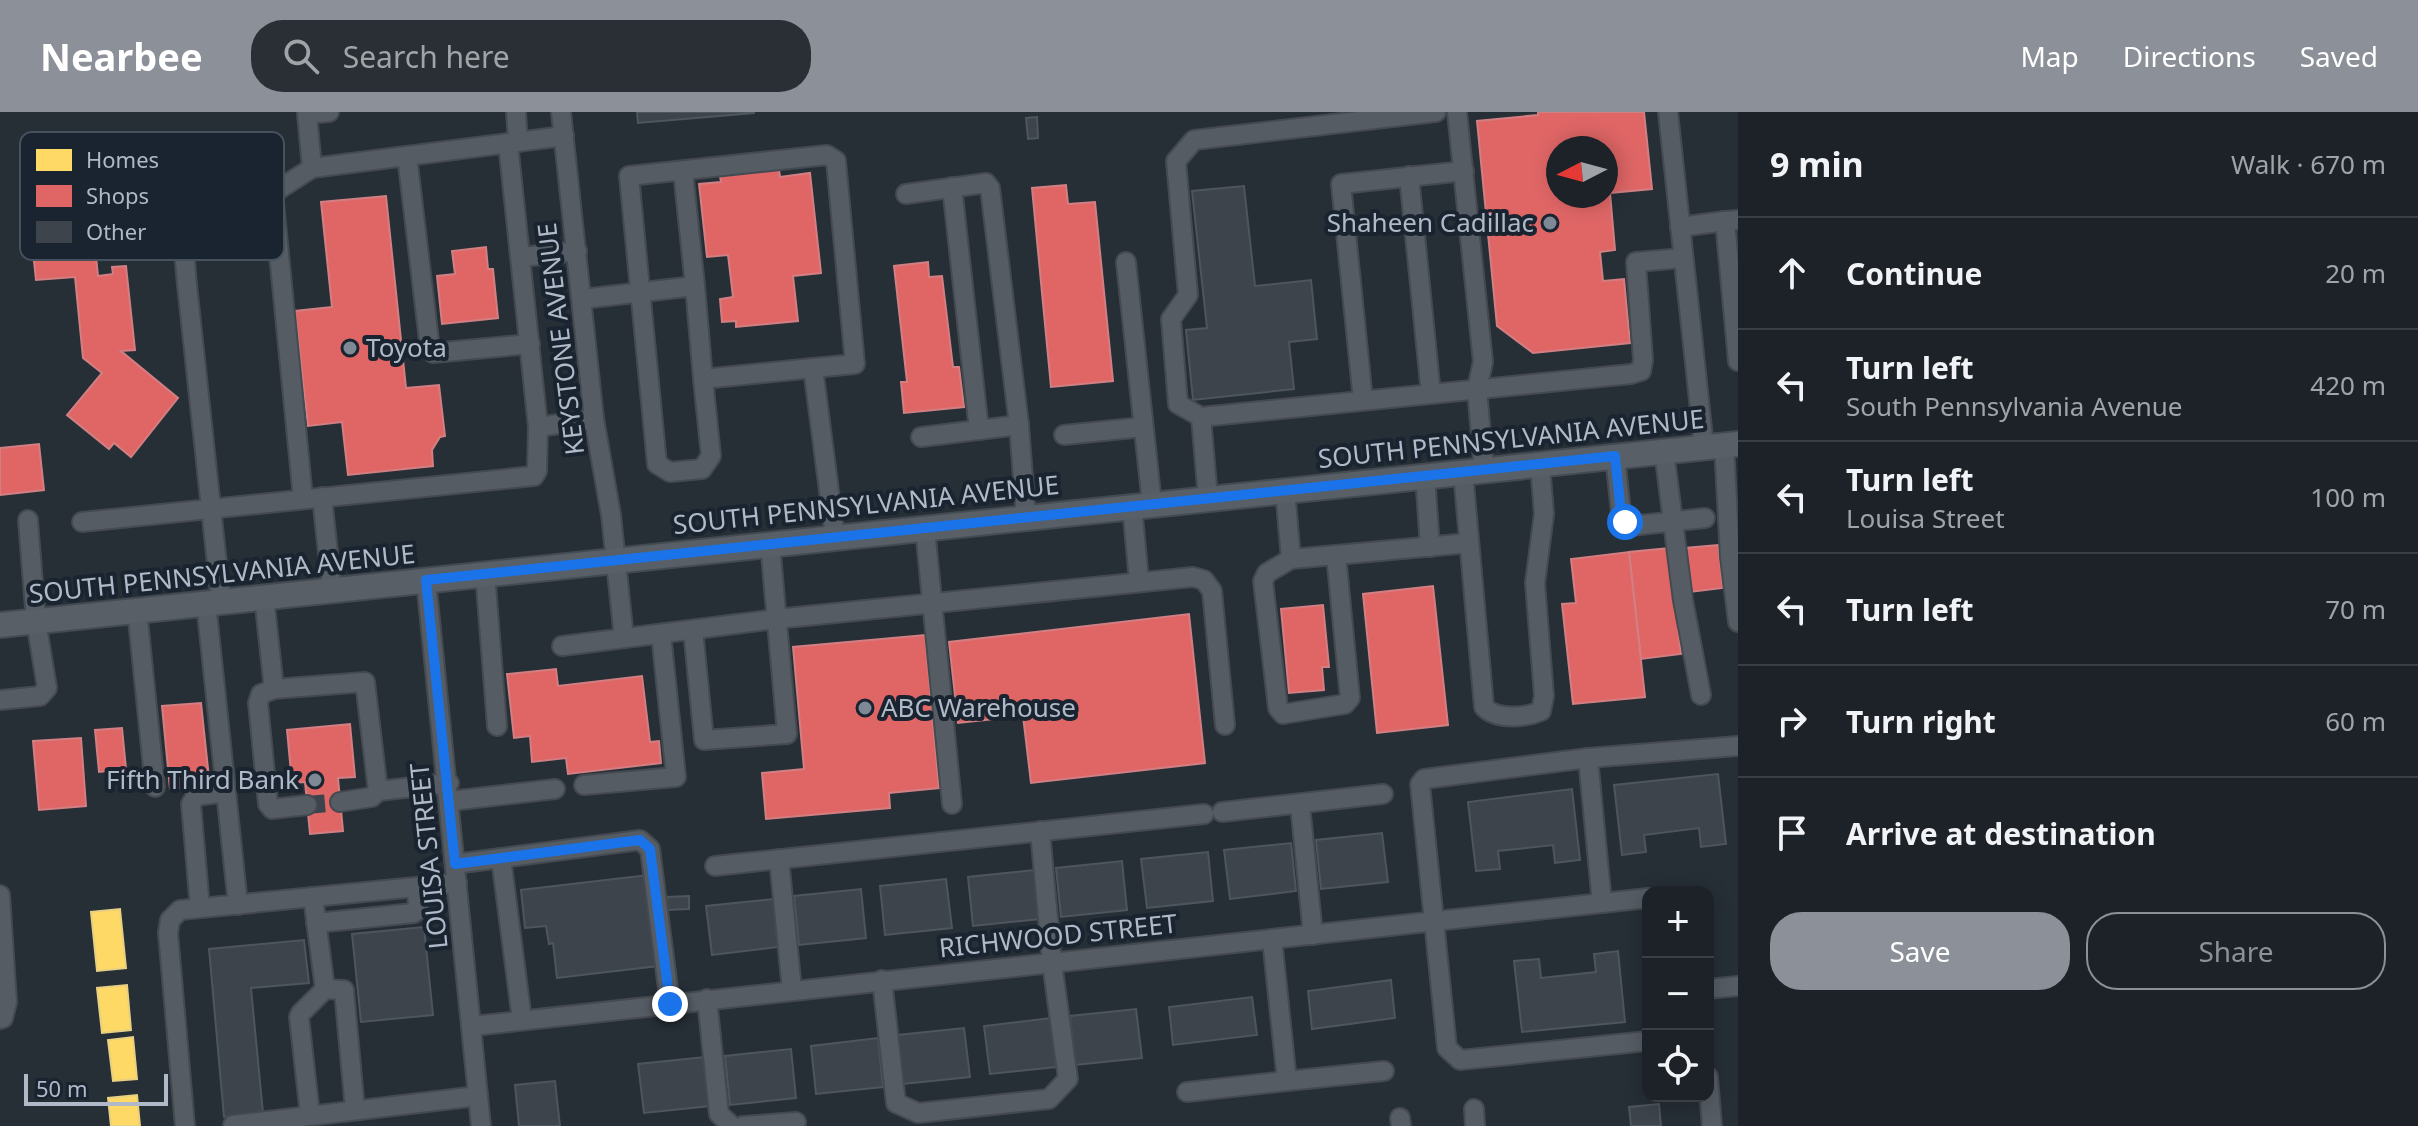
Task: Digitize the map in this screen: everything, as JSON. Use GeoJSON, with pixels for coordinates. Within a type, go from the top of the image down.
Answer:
{"type":"FeatureCollection","features":[{"type":"Feature","properties":{"kind":"main road","name":"SOUTH PENNSYLVANIA AVENUE"},"geometry":{"type":"LineString","coordinates":[[0,625],[1722,445]]}},
{"type":"Feature","properties":{"kind":"street"},"geometry":{"type":"LineString","coordinates":[[312,168],[307,114],[329,112]]}},
{"type":"Feature","properties":{"kind":"street"},"geometry":{"type":"LineString","coordinates":[[82,522],[534,476],[537,471],[538,427],[513,142],[516,112]]}},
{"type":"Feature","properties":{"kind":"street","name":"KEYSTONE AVENUE"},"geometry":{"type":"LineString","coordinates":[[561,112],[594,419],[617,559],[624,638]]}},
{"type":"Feature","properties":{"kind":"street"},"geometry":{"type":"LineString","coordinates":[[1436,112],[1194,140],[1189,145],[1176,161],[1188,295],[1171,319],[1178,404],[1201,417],[1631,374],[1641,371],[1643,360],[1636,262],[1683,258]]}},
{"type":"Feature","properties":{"kind":"street"},"geometry":{"type":"LineString","coordinates":[[1457,112],[1483,362],[1477,389],[1469,543],[1484,707],[1499,716],[1541,711],[1544,696],[1536,609],[1537,565],[1544,514],[1540,464]]}},
{"type":"Feature","properties":{"kind":"street"},"geometry":{"type":"LineString","coordinates":[[1668,112],[1683,258],[1722,445],[1733,517],[1738,622]]}},
{"type":"Feature","properties":{"kind":"street"},"geometry":{"type":"LineString","coordinates":[[284,186],[312,168],[564,136]]}},
{"type":"Feature","properties":{"kind":"street"},"geometry":{"type":"LineString","coordinates":[[683,171],[695,286],[703,379],[711,456],[702,469],[670,472],[657,464],[629,176],[827,155],[836,161],[855,364],[703,379]]}},
{"type":"Feature","properties":{"kind":"street"},"geometry":{"type":"LineString","coordinates":[[407,156],[433,353],[530,344]]}},
{"type":"Feature","properties":{"kind":"street"},"geometry":{"type":"LineString","coordinates":[[1363,400],[1341,184],[1464,171]]}},
{"type":"Feature","properties":{"kind":"street"},"geometry":{"type":"LineString","coordinates":[[1409,176],[1431,394]]}},
{"type":"Feature","properties":{"kind":"street"},"geometry":{"type":"LineString","coordinates":[[906,194],[986,183],[990,188],[1019,425],[1026,517]]}},
{"type":"Feature","properties":{"kind":"street"},"geometry":{"type":"LineString","coordinates":[[952,187],[979,430]]}},
{"type":"Feature","properties":{"kind":"street"},"geometry":{"type":"LineString","coordinates":[[1680,227],[1731,221],[1738,361]]}},
{"type":"Feature","properties":{"kind":"street"},"geometry":{"type":"LineString","coordinates":[[522,257],[577,251]]}},
{"type":"Feature","properties":{"kind":"street"},"geometry":{"type":"LineString","coordinates":[[186,260],[211,507],[226,792],[238,905]]}},
{"type":"Feature","properties":{"kind":"street"},"geometry":{"type":"LineString","coordinates":[[282,260],[313,498],[332,590]]}},
{"type":"Feature","properties":{"kind":"street"},"geometry":{"type":"LineString","coordinates":[[1126,262],[1143,427],[1139,581]]}},
{"type":"Feature","properties":{"kind":"street"},"geometry":{"type":"LineString","coordinates":[[582,299],[695,286]]}},
{"type":"Feature","properties":{"kind":"street"},"geometry":{"type":"LineString","coordinates":[[813,368],[835,537]]}},
{"type":"Feature","properties":{"kind":"street"},"geometry":{"type":"LineString","coordinates":[[1201,417],[1208,498]]}},
{"type":"Feature","properties":{"kind":"street"},"geometry":{"type":"LineString","coordinates":[[538,427],[594,419]]}},
{"type":"Feature","properties":{"kind":"street"},"geometry":{"type":"LineString","coordinates":[[921,437],[1019,425]]}},
{"type":"Feature","properties":{"kind":"street"},"geometry":{"type":"LineString","coordinates":[[1064,435],[1143,427]]}},
{"type":"Feature","properties":{"kind":"street"},"geometry":{"type":"LineString","coordinates":[[1664,451],[1683,600],[1701,695]]}},
{"type":"Feature","properties":{"kind":"street"},"geometry":{"type":"LineString","coordinates":[[1615,456],[1621,513],[1625,522],[1634,527],[1705,518]]}},
{"type":"Feature","properties":{"kind":"street"},"geometry":{"type":"LineString","coordinates":[[1425,476],[1430,547]]}},
{"type":"Feature","properties":{"kind":"street"},"geometry":{"type":"LineString","coordinates":[[1285,490],[1291,559]]}},
{"type":"Feature","properties":{"kind":"street"},"geometry":{"type":"LineString","coordinates":[[0,700],[40,696],[47,688],[36,621],[28,520]]}},
{"type":"Feature","properties":{"kind":"street"},"geometry":{"type":"LineString","coordinates":[[925,529],[952,804]]}},
{"type":"Feature","properties":{"kind":"street"},"geometry":{"type":"LineString","coordinates":[[1336,555],[1350,698],[1345,704],[1283,714],[1278,708],[1263,581],[1267,573],[1291,559],[1469,543]]}},
{"type":"Feature","properties":{"kind":"street"},"geometry":{"type":"LineString","coordinates":[[693,630],[704,740],[787,734],[770,544]]}},
{"type":"Feature","properties":{"kind":"street"},"geometry":{"type":"LineString","coordinates":[[485,573],[497,726]]}},
{"type":"Feature","properties":{"kind":"street"},"geometry":{"type":"LineString","coordinates":[[562,646],[776,619],[1193,577],[1204,580],[1212,591],[1225,725]]}},
{"type":"Feature","properties":{"kind":"street","name":"LOUISA STREET"},"geometry":{"type":"LineString","coordinates":[[426,580],[481,1126]]}},
{"type":"Feature","properties":{"kind":"street"},"geometry":{"type":"LineString","coordinates":[[264,597],[274,689]]}},
{"type":"Feature","properties":{"kind":"street"},"geometry":{"type":"LineString","coordinates":[[137,610],[155,787]]}},
{"type":"Feature","properties":{"kind":"street"},"geometry":{"type":"LineString","coordinates":[[584,785],[676,777],[661,634]]}},
{"type":"Feature","properties":{"kind":"street"},"geometry":{"type":"LineString","coordinates":[[307,805],[272,809],[268,804],[258,703],[261,694],[274,689],[365,682],[378,791]]}},
{"type":"Feature","properties":{"kind":"street"},"geometry":{"type":"LineString","coordinates":[[1642,1042],[1460,1060],[1447,1048],[1420,784],[1424,779],[1588,758],[1738,746]]}},
{"type":"Feature","properties":{"kind":"street"},"geometry":{"type":"LineString","coordinates":[[1588,758],[1602,903]]}},
{"type":"Feature","properties":{"kind":"street"},"geometry":{"type":"LineString","coordinates":[[340,802],[372,797],[378,791],[555,789]]}},
{"type":"Feature","properties":{"kind":"street"},"geometry":{"type":"LineString","coordinates":[[200,908],[191,804],[196,796],[226,792]]}},
{"type":"Feature","properties":{"kind":"street"},"geometry":{"type":"LineString","coordinates":[[715,866],[1383,794]]}},
{"type":"Feature","properties":{"kind":"street"},"geometry":{"type":"LineString","coordinates":[[1300,804],[1313,935]]}},
{"type":"Feature","properties":{"kind":"street"},"geometry":{"type":"LineString","coordinates":[[882,980],[896,1103],[918,1113],[1049,1099],[1068,1079],[1052,963],[1040,831]]}},
{"type":"Feature","properties":{"kind":"street"},"geometry":{"type":"LineString","coordinates":[[185,1126],[168,933],[170,920],[180,910],[417,888],[501,858],[640,840],[650,849],[670,1004]]}},
{"type":"Feature","properties":{"kind":"street"},"geometry":{"type":"LineString","coordinates":[[501,858],[522,1020]]}},
{"type":"Feature","properties":{"kind":"street"},"geometry":{"type":"LineString","coordinates":[[779,859],[792,990]]}},
{"type":"Feature","properties":{"kind":"street"},"geometry":{"type":"LineString","coordinates":[[316,923],[414,913],[418,909],[417,888]]}},
{"type":"Feature","properties":{"kind":"street"},"geometry":{"type":"LineString","coordinates":[[0,895],[7,1002],[0,1019]]}},
{"type":"Feature","properties":{"kind":"street"},"geometry":{"type":"LineString","coordinates":[[313,897],[325,989]]}},
{"type":"Feature","properties":{"kind":"street","name":"RICHWOOD STREET"},"geometry":{"type":"LineString","coordinates":[[473,1026],[1642,899]]}},
{"type":"Feature","properties":{"kind":"street"},"geometry":{"type":"LineString","coordinates":[[1272,939],[1287,1081]]}},
{"type":"Feature","properties":{"kind":"street"},"geometry":{"type":"LineString","coordinates":[[1714,988],[1738,986]]}},
{"type":"Feature","properties":{"kind":"street"},"geometry":{"type":"LineString","coordinates":[[310,1115],[299,1017],[325,989],[341,987],[344,990],[355,1110]]}},
{"type":"Feature","properties":{"kind":"street"},"geometry":{"type":"LineString","coordinates":[[707,999],[719,1114],[732,1126]]}},
{"type":"Feature","properties":{"kind":"street"},"geometry":{"type":"LineString","coordinates":[[1187,1092],[1384,1071]]}},
{"type":"Feature","properties":{"kind":"street"},"geometry":{"type":"LineString","coordinates":[[233,1125],[478,1096]]}},
{"type":"Feature","properties":{"kind":"street"},"geometry":{"type":"LineString","coordinates":[[1710,1102],[1712,1126]]}},
{"type":"Feature","properties":{"kind":"street"},"geometry":{"type":"LineString","coordinates":[[743,1126],[796,1122]]}},
{"type":"Feature","properties":{"kind":"building: Homes"},"geometry":{"type":"Polygon","coordinates":[[[120,909],[126,968],[97,971],[91,912],[120,909]]]}},
{"type":"Feature","properties":{"kind":"building: Homes"},"geometry":{"type":"Polygon","coordinates":[[[127,985],[131,1030],[102,1033],[97,988],[127,985]]]}},
{"type":"Feature","properties":{"kind":"building: Homes"},"geometry":{"type":"Polygon","coordinates":[[[133,1037],[137,1079],[113,1081],[108,1040],[133,1037]]]}},
{"type":"Feature","properties":{"kind":"building: Homes"},"geometry":{"type":"Polygon","coordinates":[[[137,1095],[140,1126],[111,1126],[108,1098],[137,1095]]]}},
{"type":"Feature","properties":{"kind":"building: Shops","name":"Shaheen Cadillac"},"geometry":{"type":"Polygon","coordinates":[[[1538,112],[1644,112],[1652,189],[1618,192],[1618,136],[1546,136],[1546,208],[1611,208],[1615,250],[1600,252],[1603,281],[1624,279],[1630,343],[1533,353],[1497,326],[1477,121],[1538,115],[1538,112]]]}},
{"type":"Feature","properties":{"kind":"building: Shops"},"geometry":{"type":"Polygon","coordinates":[[[779,170],[780,177],[810,173],[821,273],[793,276],[798,321],[736,327],[736,321],[722,322],[720,299],[733,297],[728,255],[707,257],[699,184],[721,182],[720,176],[779,170]]]}},
{"type":"Feature","properties":{"kind":"building: Shops"},"geometry":{"type":"Polygon","coordinates":[[[1066,185],[1068,204],[1095,202],[1113,381],[1051,387],[1032,188],[1066,185]]]}},
{"type":"Feature","properties":{"kind":"building: Shops","name":"Toyota"},"geometry":{"type":"Polygon","coordinates":[[[386,196],[406,388],[439,385],[445,436],[440,437],[432,450],[433,466],[348,475],[342,422],[308,426],[295,311],[332,307],[321,202],[386,196]]]}},
{"type":"Feature","properties":{"kind":"building: Shops"},"geometry":{"type":"Polygon","coordinates":[[[486,247],[488,269],[493,269],[498,318],[442,324],[437,276],[455,274],[452,251],[486,247]]]}},
{"type":"Feature","properties":{"kind":"building: Shops"},"geometry":{"type":"Polygon","coordinates":[[[34,260],[96,260],[98,276],[113,274],[112,267],[126,266],[135,350],[121,351],[178,398],[131,457],[114,443],[109,449],[67,415],[102,373],[83,358],[75,277],[36,280],[34,260]]]}},
{"type":"Feature","properties":{"kind":"building: Shops"},"geometry":{"type":"Polygon","coordinates":[[[928,262],[929,277],[942,276],[953,367],[959,367],[964,407],[904,413],[901,382],[907,382],[894,266],[928,262]]]}},
{"type":"Feature","properties":{"kind":"building: Shops"},"geometry":{"type":"Polygon","coordinates":[[[39,444],[44,490],[0,495],[0,448],[39,444]]]}},
{"type":"Feature","properties":{"kind":"building: Shops"},"geometry":{"type":"Polygon","coordinates":[[[1718,545],[1723,588],[1690,592],[1685,548],[1718,545]]]}},
{"type":"Feature","properties":{"kind":"building: Shops"},"geometry":{"type":"Polygon","coordinates":[[[1669,548],[1681,654],[1641,659],[1629,552],[1669,548]]]}},
{"type":"Feature","properties":{"kind":"building: Shops"},"geometry":{"type":"Polygon","coordinates":[[[1629,552],[1645,697],[1573,704],[1562,604],[1576,603],[1571,559],[1629,552]]]}},
{"type":"Feature","properties":{"kind":"building: Shops"},"geometry":{"type":"Polygon","coordinates":[[[1433,586],[1448,725],[1377,733],[1363,594],[1433,586]]]}},
{"type":"Feature","properties":{"kind":"building: Shops"},"geometry":{"type":"Polygon","coordinates":[[[1323,605],[1329,667],[1322,667],[1324,690],[1289,693],[1281,609],[1323,605]]]}},
{"type":"Feature","properties":{"kind":"building: Shops"},"geometry":{"type":"Polygon","coordinates":[[[1189,614],[1205,763],[1031,783],[1023,716],[958,723],[949,642],[1189,614]]]}},
{"type":"Feature","properties":{"kind":"building: Shops","name":"ABC Warehouse"},"geometry":{"type":"Polygon","coordinates":[[[925,635],[939,788],[889,793],[890,808],[766,819],[762,773],[804,769],[793,647],[925,635]]]}},
{"type":"Feature","properties":{"kind":"building: Shops"},"geometry":{"type":"Polygon","coordinates":[[[556,669],[558,686],[642,676],[650,742],[659,741],[661,763],[568,774],[566,758],[532,762],[530,736],[514,738],[507,674],[556,669]]]}},
{"type":"Feature","properties":{"kind":"building: Shops"},"geometry":{"type":"Polygon","coordinates":[[[201,703],[209,778],[191,780],[192,787],[170,789],[162,706],[201,703]]]}},
{"type":"Feature","properties":{"kind":"building: Shops","name":"Fifth Third Bank"},"geometry":{"type":"Polygon","coordinates":[[[350,724],[355,777],[338,778],[343,831],[310,834],[305,782],[292,783],[287,730],[350,724]]]}},
{"type":"Feature","properties":{"kind":"building: Shops"},"geometry":{"type":"Polygon","coordinates":[[[122,728],[126,769],[99,772],[95,730],[122,728]]]}},
{"type":"Feature","properties":{"kind":"building: Shops"},"geometry":{"type":"Polygon","coordinates":[[[81,738],[86,806],[39,810],[33,741],[81,738]]]}},
{"type":"Feature","properties":{"kind":"building: Other"},"geometry":{"type":"Polygon","coordinates":[[[637,112],[754,112],[754,113],[638,123],[637,112]]]}},
{"type":"Feature","properties":{"kind":"building: Other"},"geometry":{"type":"Polygon","coordinates":[[[1037,117],[1038,138],[1028,139],[1026,118],[1037,117]]]}},
{"type":"Feature","properties":{"kind":"building: Other"},"geometry":{"type":"Polygon","coordinates":[[[1244,186],[1255,286],[1311,280],[1317,339],[1289,342],[1294,389],[1193,400],[1186,330],[1207,328],[1192,191],[1244,186]]]}},
{"type":"Feature","properties":{"kind":"building: Other"},"geometry":{"type":"Polygon","coordinates":[[[1718,774],[1726,844],[1701,847],[1699,828],[1644,835],[1646,852],[1622,855],[1614,785],[1718,774]]]}},
{"type":"Feature","properties":{"kind":"building: Other"},"geometry":{"type":"Polygon","coordinates":[[[1572,789],[1580,860],[1555,863],[1553,845],[1498,851],[1500,869],[1476,871],[1468,802],[1572,789]]]}},
{"type":"Feature","properties":{"kind":"building: Other"},"geometry":{"type":"Polygon","coordinates":[[[1382,833],[1388,882],[1321,889],[1316,840],[1382,833]]]}},
{"type":"Feature","properties":{"kind":"building: Other"},"geometry":{"type":"Polygon","coordinates":[[[1291,843],[1296,891],[1230,899],[1224,850],[1291,843]]]}},
{"type":"Feature","properties":{"kind":"building: Other"},"geometry":{"type":"Polygon","coordinates":[[[1208,852],[1213,901],[1147,908],[1141,859],[1208,852]]]}},
{"type":"Feature","properties":{"kind":"building: Other"},"geometry":{"type":"Polygon","coordinates":[[[1122,861],[1127,910],[1061,917],[1056,868],[1122,861]]]}},
{"type":"Feature","properties":{"kind":"building: Other"},"geometry":{"type":"Polygon","coordinates":[[[1034,870],[1040,919],[973,926],[968,877],[1034,870]]]}},
{"type":"Feature","properties":{"kind":"building: Other"},"geometry":{"type":"Polygon","coordinates":[[[648,875],[658,966],[557,978],[553,943],[549,944],[546,926],[525,928],[521,890],[648,875]]]}},
{"type":"Feature","properties":{"kind":"building: Other"},"geometry":{"type":"Polygon","coordinates":[[[946,879],[952,928],[885,935],[880,886],[946,879]]]}},
{"type":"Feature","properties":{"kind":"building: Other"},"geometry":{"type":"Polygon","coordinates":[[[861,889],[866,938],[799,945],[794,896],[861,889]]]}},
{"type":"Feature","properties":{"kind":"building: Other"},"geometry":{"type":"Polygon","coordinates":[[[689,896],[689,909],[667,910],[667,897],[689,896]]]}},
{"type":"Feature","properties":{"kind":"building: Other"},"geometry":{"type":"Polygon","coordinates":[[[773,899],[778,947],[712,955],[706,906],[773,899]]]}},
{"type":"Feature","properties":{"kind":"building: Other"},"geometry":{"type":"Polygon","coordinates":[[[424,927],[433,1015],[361,1022],[352,934],[424,927]]]}},
{"type":"Feature","properties":{"kind":"building: Other"},"geometry":{"type":"Polygon","coordinates":[[[304,940],[309,983],[251,988],[263,1113],[224,1117],[209,949],[304,940]]]}},
{"type":"Feature","properties":{"kind":"building: Other"},"geometry":{"type":"Polygon","coordinates":[[[1618,951],[1625,1022],[1522,1032],[1514,961],[1539,959],[1541,978],[1596,972],[1594,954],[1618,951]]]}},
{"type":"Feature","properties":{"kind":"building: Other"},"geometry":{"type":"Polygon","coordinates":[[[1391,980],[1395,1018],[1312,1029],[1308,991],[1391,980]]]}},
{"type":"Feature","properties":{"kind":"building: Other"},"geometry":{"type":"Polygon","coordinates":[[[1252,997],[1257,1035],[1173,1045],[1169,1007],[1252,997]]]}},
{"type":"Feature","properties":{"kind":"building: Other"},"geometry":{"type":"Polygon","coordinates":[[[1136,1009],[1142,1058],[1075,1065],[1070,1016],[1136,1009]]]}},
{"type":"Feature","properties":{"kind":"building: Other"},"geometry":{"type":"Polygon","coordinates":[[[1051,1018],[1056,1067],[990,1074],[984,1026],[1051,1018]]]}},
{"type":"Feature","properties":{"kind":"building: Other"},"geometry":{"type":"Polygon","coordinates":[[[964,1028],[970,1077],[903,1084],[898,1035],[964,1028]]]}},
{"type":"Feature","properties":{"kind":"building: Other"},"geometry":{"type":"Polygon","coordinates":[[[878,1038],[883,1087],[816,1094],[811,1046],[878,1038]]]}},
{"type":"Feature","properties":{"kind":"building: Other"},"geometry":{"type":"Polygon","coordinates":[[[791,1049],[796,1098],[730,1105],[725,1056],[791,1049]]]}},
{"type":"Feature","properties":{"kind":"building: Other"},"geometry":{"type":"Polygon","coordinates":[[[705,1057],[710,1106],[644,1113],[638,1064],[705,1057]]]}},
{"type":"Feature","properties":{"kind":"building: Other"},"geometry":{"type":"Polygon","coordinates":[[[555,1081],[560,1126],[519,1126],[515,1085],[555,1081]]]}},
{"type":"Feature","properties":{"kind":"building: Other"},"geometry":{"type":"Polygon","coordinates":[[[1659,1104],[1661,1126],[1631,1126],[1629,1107],[1659,1104]]]}},
{"type":"Feature","properties":{"kind":"tunnel"},"geometry":{"type":"LineString","coordinates":[[307,805],[340,802]]}},
{"type":"Feature","properties":{"kind":"place","name":"Shaheen Cadillac"},"geometry":{"type":"Point","coordinates":[1550,223]}},
{"type":"Feature","properties":{"kind":"place","name":"Toyota"},"geometry":{"type":"Point","coordinates":[350,348]}},
{"type":"Feature","properties":{"kind":"place","name":"ABC Warehouse"},"geometry":{"type":"Point","coordinates":[865,708]}},
{"type":"Feature","properties":{"kind":"place","name":"Fifth Third Bank"},"geometry":{"type":"Point","coordinates":[315,780]}},
{"type":"Feature","properties":{"kind":"route"},"geometry":{"type":"LineString","coordinates":[[670,1004],[650,849],[640,840],[455,864],[426,580],[1615,456],[1621,513],[1625,522]]}}]}
